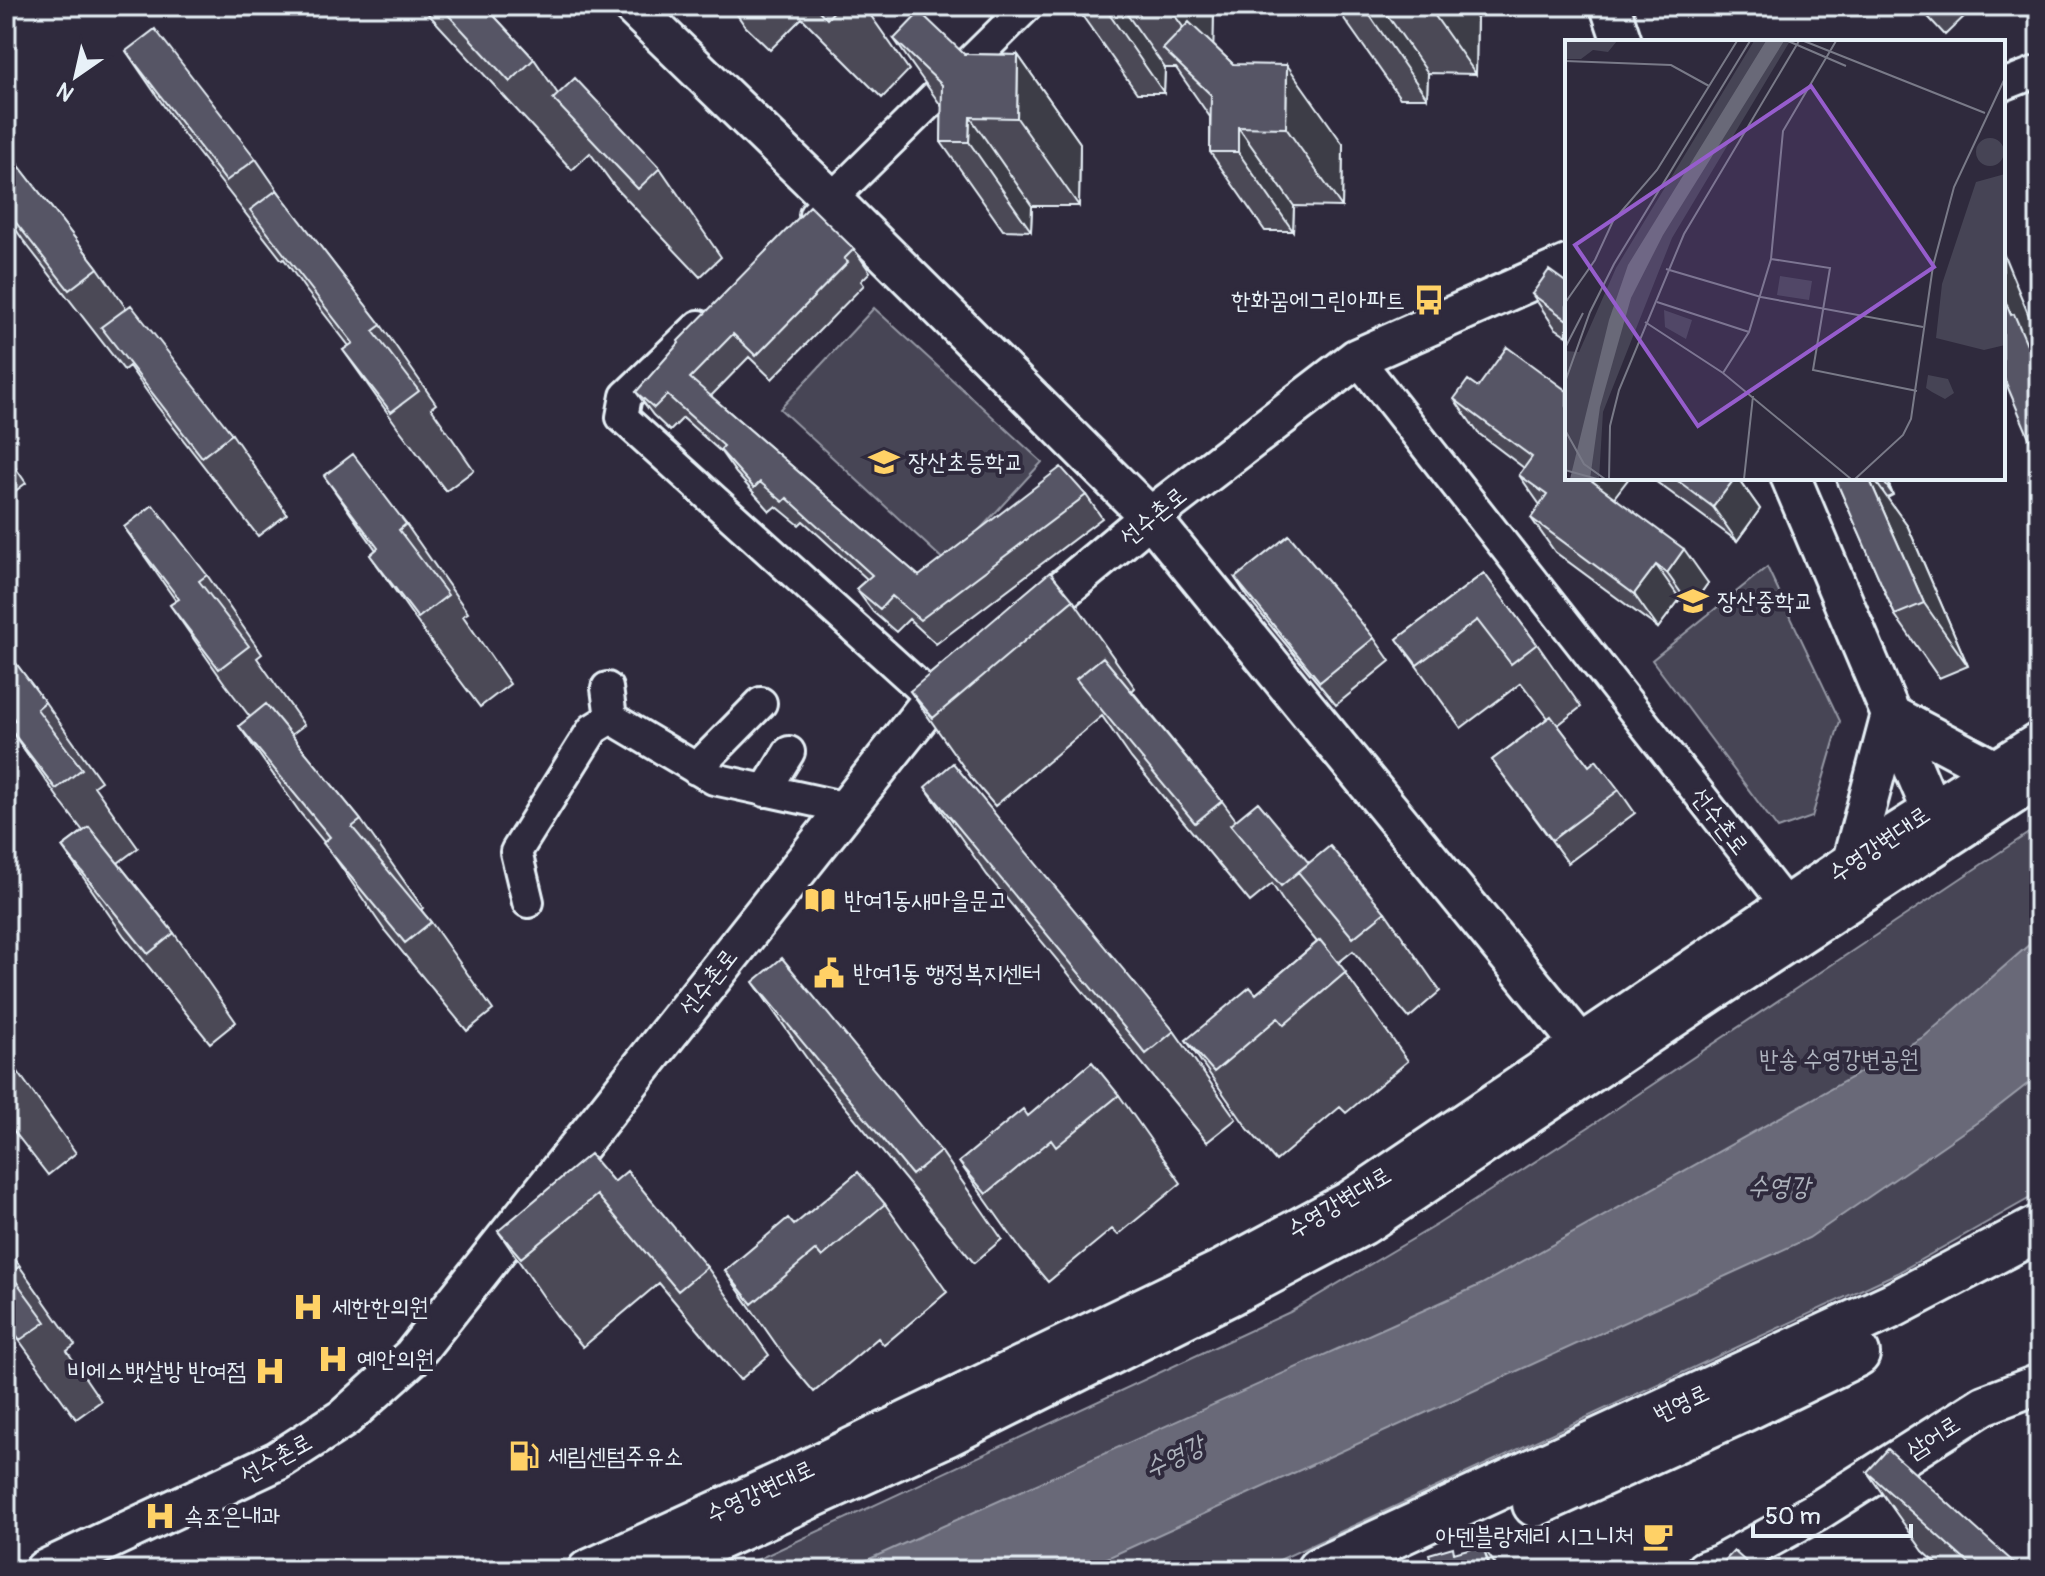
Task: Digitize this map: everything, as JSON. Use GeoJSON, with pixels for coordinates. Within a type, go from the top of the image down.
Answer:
{"type":"FeatureCollection","features":[{"type":"Feature","properties":{"kind":"highway","name":"번영로"},"geometry":{"type":"LineString","coordinates":[[1319,1570],[1893,1305],[2039,1228]]}},
{"type":"Feature","properties":{"kind":"highway","name":"번영로"},"geometry":{"type":"LineString","coordinates":[[1391,1570],[1744,1409],[2039,1263]]}},
{"type":"Feature","properties":{"kind":"main road"},"geometry":{"type":"LineString","coordinates":[[632,6],[1150,517],[1589,1055]]}},
{"type":"Feature","properties":{"kind":"main road"},"geometry":{"type":"LineString","coordinates":[[1610,6],[1621,40]]}},
{"type":"Feature","properties":{"kind":"main road","name":"선수촌로"},"geometry":{"type":"LineString","coordinates":[[44,1570],[277,1461],[344,1418],[412,1357],[933,699],[1150,517],[1357,358],[1565,266]]}},
{"type":"Feature","properties":{"kind":"main road"},"geometry":{"type":"LineString","coordinates":[[1792,480],[1937,824]]}},
{"type":"Feature","properties":{"kind":"main road"},"geometry":{"type":"LineString","coordinates":[[1891,715],[1995,770]]}},
{"type":"Feature","properties":{"kind":"main road"},"geometry":{"type":"LineString","coordinates":[[1852,861],[1891,715]]}},
{"type":"Feature","properties":{"kind":"main road","name":"수영강변대로"},"geometry":{"type":"LineString","coordinates":[[587,1570],[784,1480],[1224,1268],[1349,1201],[1589,1055],[1937,824],[1995,770],[2039,742]]}},
{"type":"Feature","properties":{"kind":"main road","name":"수영강변대로"},"geometry":{"type":"LineString","coordinates":[[654,1570],[947,1437],[1218,1302],[1364,1225],[1787,906],[1852,861],[2039,778]]}},
{"type":"Feature","properties":{"kind":"main road","name":"삼어로"},"geometry":{"type":"LineString","coordinates":[[1705,1570],[1816,1512],[1984,1405],[2039,1384]]}},
{"type":"Feature","properties":{"kind":"street"},"geometry":{"type":"LineString","coordinates":[[797,232],[1027,6]]}},
{"type":"Feature","properties":{"kind":"street"},"geometry":{"type":"LineString","coordinates":[[2005,84],[2039,71]]}},
{"type":"Feature","properties":{"kind":"street"},"geometry":{"type":"LineString","coordinates":[[717,308],[626,396],[622,417],[933,699]]}},
{"type":"Feature","properties":{"kind":"street","name":"선수촌로"},"geometry":{"type":"LineString","coordinates":[[1357,358],[1787,906]]}},
{"type":"Feature","properties":{"kind":"street"},"geometry":{"type":"LineString","coordinates":[[528,902],[516,852],[609,703],[696,769],[714,779],[847,808]]}},
{"type":"Feature","properties":{"kind":"street"},"geometry":{"type":"LineString","coordinates":[[696,769],[761,703]]}},
{"type":"Feature","properties":{"kind":"street"},"geometry":{"type":"LineString","coordinates":[[765,791],[789,752]]}},
{"type":"Feature","properties":{"kind":"green space"},"geometry":{"type":"Polygon","coordinates":[[[874,308],[1042,462],[948,564],[780,409],[874,308]]]}},
{"type":"Feature","properties":{"kind":"green space"},"geometry":{"type":"Polygon","coordinates":[[[1767,567],[1840,721],[1812,817],[1778,829],[1652,660],[1767,567]]]}},
{"type":"Feature","properties":{"kind":"green space","name":"반송 수영강변공원"},"geometry":{"type":"Polygon","coordinates":[[[2039,826],[2039,1193],[1897,1273],[1258,1570],[735,1570],[1290,1312],[1438,1224],[1595,1123],[2039,826]]]}},
{"type":"Feature","properties":{"kind":"water","name":"수영강"},"geometry":{"type":"Polygon","coordinates":[[[2039,936],[2039,1075],[1985,1117],[1809,1238],[1081,1570],[845,1570],[1482,1284],[1925,1036],[2039,936]]]}},
{"type":"Feature","properties":{"kind":"building"},"geometry":{"type":"Polygon","coordinates":[[[440,6],[485,6],[534,59],[510,82],[440,6]]]}},
{"type":"Feature","properties":{"kind":"building"},"geometry":{"type":"Polygon","coordinates":[[[814,6],[839,6],[827,19],[814,6]]]}},
{"type":"Feature","properties":{"kind":"building"},"geometry":{"type":"Polygon","coordinates":[[[1081,6],[1109,6],[1109,14],[1081,14],[1081,6]]]}},
{"type":"Feature","properties":{"kind":"building"},"geometry":{"type":"Polygon","coordinates":[[[1338,6],[1366,6],[1366,10],[1338,10],[1338,6]]]}},
{"type":"Feature","properties":{"kind":"building"},"geometry":{"type":"Polygon","coordinates":[[[920,12],[964,54],[1018,55],[1017,118],[970,117],[969,142],[941,142],[942,85],[894,39],[920,12]]]}},
{"type":"Feature","properties":{"kind":"building"},"geometry":{"type":"Polygon","coordinates":[[[1189,22],[1233,64],[1287,65],[1286,128],[1238,127],[1238,152],[1210,152],[1211,95],[1163,49],[1189,22]]]}},
{"type":"Feature","properties":{"kind":"building"},"geometry":{"type":"Polygon","coordinates":[[[155,29],[256,159],[226,181],[126,51],[155,29]]]}},
{"type":"Feature","properties":{"kind":"building"},"geometry":{"type":"Polygon","coordinates":[[[575,78],[660,168],[638,189],[553,99],[575,78]]]}},
{"type":"Feature","properties":{"kind":"building"},"geometry":{"type":"Polygon","coordinates":[[[6,149],[98,268],[69,290],[6,210],[6,149]]]}},
{"type":"Feature","properties":{"kind":"building"},"geometry":{"type":"Polygon","coordinates":[[[277,190],[381,325],[373,331],[419,391],[391,412],[343,350],[353,343],[250,210],[277,190]]]}},
{"type":"Feature","properties":{"kind":"building"},"geometry":{"type":"Polygon","coordinates":[[[810,206],[854,249],[844,259],[848,262],[756,356],[733,334],[690,378],[919,576],[1061,467],[1086,495],[920,620],[892,596],[880,609],[856,589],[872,575],[787,498],[783,502],[760,482],[754,488],[720,450],[724,446],[667,395],[654,408],[636,392],[678,341],[810,206]]]}},
{"type":"Feature","properties":{"kind":"building"},"geometry":{"type":"Polygon","coordinates":[[[1549,270],[1565,282],[1565,319],[1532,294],[1549,270]]]}},
{"type":"Feature","properties":{"kind":"building"},"geometry":{"type":"Polygon","coordinates":[[[2005,301],[2011,315],[2014,314],[2039,372],[2039,461],[2005,381],[2005,301]]]}},
{"type":"Feature","properties":{"kind":"building"},"geometry":{"type":"Polygon","coordinates":[[[131,305],[232,434],[202,457],[101,327],[131,305]]]}},
{"type":"Feature","properties":{"kind":"building"},"geometry":{"type":"Polygon","coordinates":[[[1507,347],[1565,390],[1565,480],[1591,480],[1684,549],[1667,573],[1656,565],[1634,594],[1531,518],[1547,495],[1519,475],[1532,457],[1454,399],[1468,380],[1478,387],[1507,347]]]}},
{"type":"Feature","properties":{"kind":"building"},"geometry":{"type":"Polygon","coordinates":[[[353,454],[406,524],[399,530],[448,595],[418,618],[370,555],[378,548],[324,476],[353,454]]]}},
{"type":"Feature","properties":{"kind":"building"},"geometry":{"type":"Polygon","coordinates":[[[1677,480],[1733,480],[1713,507],[1677,480]]]}},
{"type":"Feature","properties":{"kind":"building"},"geometry":{"type":"Polygon","coordinates":[[[1836,480],[1870,480],[1924,603],[1895,615],[1836,480]]]}},
{"type":"Feature","properties":{"kind":"building"},"geometry":{"type":"Polygon","coordinates":[[[153,505],[207,575],[199,581],[249,646],[219,669],[170,605],[179,599],[124,527],[153,505]]]}},
{"type":"Feature","properties":{"kind":"building"},"geometry":{"type":"Polygon","coordinates":[[[1289,535],[1374,638],[1320,682],[1235,578],[1289,535]]]}},
{"type":"Feature","properties":{"kind":"building"},"geometry":{"type":"Polygon","coordinates":[[[1050,572],[1073,600],[933,718],[910,691],[1050,572]]]}},
{"type":"Feature","properties":{"kind":"building"},"geometry":{"type":"Polygon","coordinates":[[[1484,573],[1537,644],[1511,664],[1477,620],[1417,665],[1397,639],[1484,573]]]}},
{"type":"Feature","properties":{"kind":"building"},"geometry":{"type":"Polygon","coordinates":[[[6,650],[45,702],[37,709],[82,769],[56,789],[7,725],[15,720],[6,708],[6,650]]]}},
{"type":"Feature","properties":{"kind":"building"},"geometry":{"type":"Polygon","coordinates":[[[1103,657],[1222,801],[1195,823],[1076,679],[1103,657]]]}},
{"type":"Feature","properties":{"kind":"building"},"geometry":{"type":"Polygon","coordinates":[[[266,704],[361,820],[352,827],[431,922],[405,943],[323,843],[330,837],[239,726],[266,704]]]}},
{"type":"Feature","properties":{"kind":"building"},"geometry":{"type":"Polygon","coordinates":[[[1551,716],[1589,766],[1596,760],[1619,790],[1552,840],[1492,760],[1551,716]]]}},
{"type":"Feature","properties":{"kind":"building"},"geometry":{"type":"Polygon","coordinates":[[[953,763],[1174,1031],[1146,1054],[925,787],[953,763]]]}},
{"type":"Feature","properties":{"kind":"building"},"geometry":{"type":"Polygon","coordinates":[[[1258,802],[1309,863],[1281,886],[1230,825],[1258,802]]]}},
{"type":"Feature","properties":{"kind":"building"},"geometry":{"type":"Polygon","coordinates":[[[89,827],[174,933],[148,954],[62,847],[89,827]]]}},
{"type":"Feature","properties":{"kind":"building"},"geometry":{"type":"Polygon","coordinates":[[[1330,846],[1385,912],[1353,938],[1298,872],[1330,846]]]}},
{"type":"Feature","properties":{"kind":"building"},"geometry":{"type":"Polygon","coordinates":[[[1320,940],[1346,972],[1284,1025],[1278,1018],[1214,1072],[1186,1040],[1250,987],[1256,994],[1320,940]]]}},
{"type":"Feature","properties":{"kind":"building"},"geometry":{"type":"Polygon","coordinates":[[[782,958],[941,1151],[912,1175],[753,982],[782,958]]]}},
{"type":"Feature","properties":{"kind":"building"},"geometry":{"type":"Polygon","coordinates":[[[6,1055],[14,1065],[6,1071],[6,1055]]]}},
{"type":"Feature","properties":{"kind":"building"},"geometry":{"type":"Polygon","coordinates":[[[1092,1062],[1119,1095],[1056,1147],[1051,1140],[986,1194],[959,1162],[1023,1109],[1028,1116],[1092,1062]]]}},
{"type":"Feature","properties":{"kind":"building"},"geometry":{"type":"Polygon","coordinates":[[[590,1154],[614,1182],[627,1171],[707,1267],[678,1291],[597,1195],[521,1258],[498,1231],[590,1154]]]}},
{"type":"Feature","properties":{"kind":"building"},"geometry":{"type":"Polygon","coordinates":[[[858,1172],[885,1204],[822,1257],[816,1250],[752,1304],[725,1271],[788,1218],[794,1225],[858,1172]]]}},
{"type":"Feature","properties":{"kind":"building"},"geometry":{"type":"Polygon","coordinates":[[[6,1247],[20,1266],[10,1273],[46,1322],[20,1340],[6,1321],[6,1247]]]}},
{"type":"Feature","properties":{"kind":"building"},"geometry":{"type":"Polygon","coordinates":[[[1888,1449],[2022,1570],[1976,1570],[1867,1472],[1888,1449]]]}},
{"type":"Feature","properties":{"kind":"building"},"geometry":{"type":"Polygon","coordinates":[[[1482,1545],[1491,1570],[1401,1570],[1419,1567],[1419,1562],[1431,1561],[1429,1554],[1453,1547],[1454,1553],[1482,1545]]]}},
{"type":"Feature","properties":{"kind":"building"},"geometry":{"type":"Polygon","coordinates":[[[1734,1551],[1755,1570],[1716,1570],[1734,1551]]]}},
{"type":"Feature","properties":{"kind":"place","name":"한화꿈에그린아파트"},"geometry":{"type":"Point","coordinates":[1429,300]}},
{"type":"Feature","properties":{"kind":"place","name":"장산초등학교"},"geometry":{"type":"Point","coordinates":[884,462]}},
{"type":"Feature","properties":{"kind":"place","name":"장산중학교"},"geometry":{"type":"Point","coordinates":[1693,601]}},
{"type":"Feature","properties":{"kind":"place","name":"반여1동새마을문고"},"geometry":{"type":"Point","coordinates":[820,900]}},
{"type":"Feature","properties":{"kind":"place","name":"반여1동 행정복지센터"},"geometry":{"type":"Point","coordinates":[829,973]}},
{"type":"Feature","properties":{"kind":"place","name":"세한한의원"},"geometry":{"type":"Point","coordinates":[308,1307]}},
{"type":"Feature","properties":{"kind":"place","name":"예안의원"},"geometry":{"type":"Point","coordinates":[333,1359]}},
{"type":"Feature","properties":{"kind":"place","name":"비에스뱃살방 반여점"},"geometry":{"type":"Point","coordinates":[270,1371]}},
{"type":"Feature","properties":{"kind":"place","name":"세림센텀주유소"},"geometry":{"type":"Point","coordinates":[524,1456]}},
{"type":"Feature","properties":{"kind":"place","name":"속조은내과"},"geometry":{"type":"Point","coordinates":[160,1516]}},
{"type":"Feature","properties":{"kind":"place","name":"아덴블랑제리 시그니처"},"geometry":{"type":"Point","coordinates":[1658,1536]}}]}
